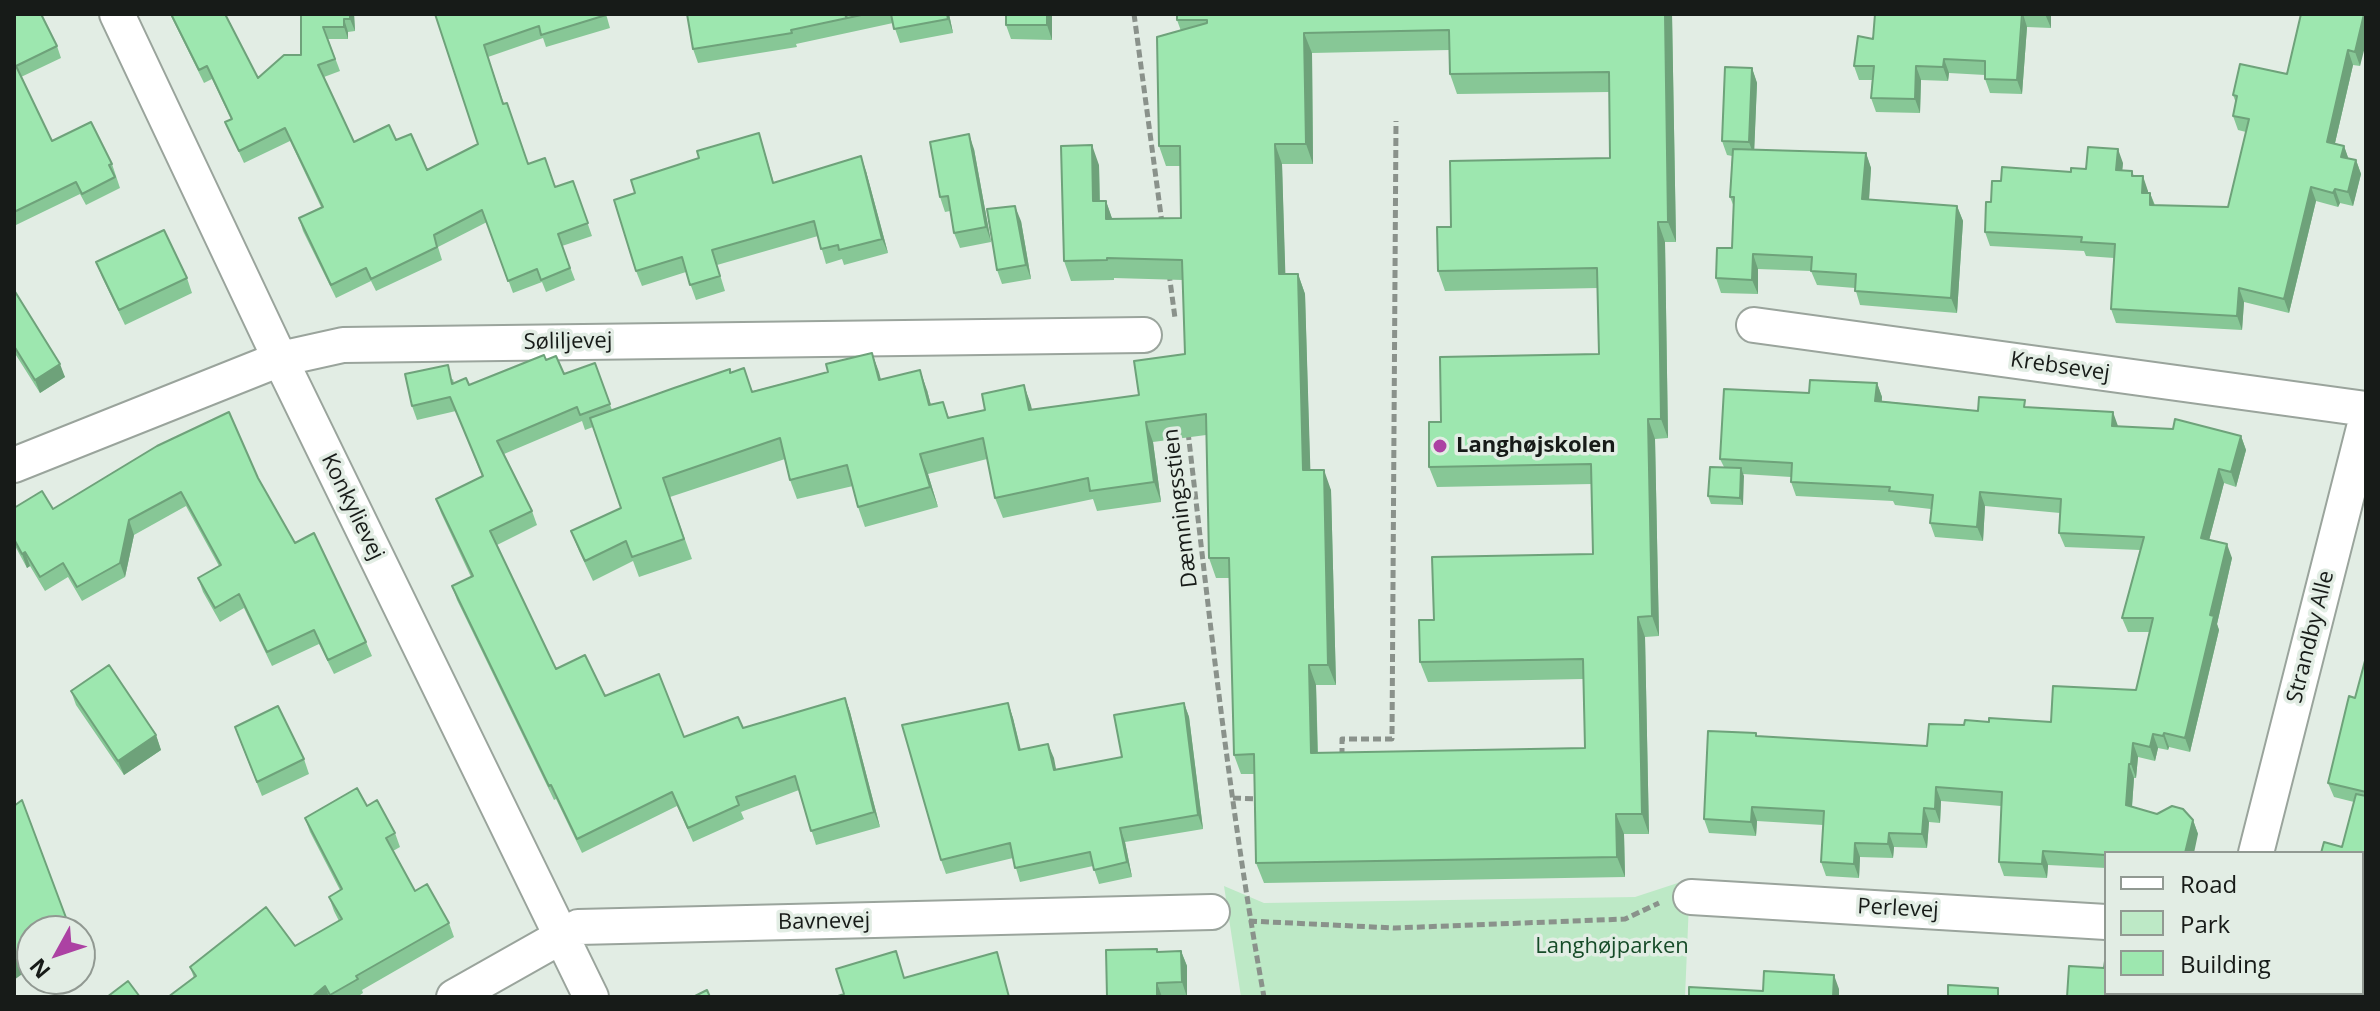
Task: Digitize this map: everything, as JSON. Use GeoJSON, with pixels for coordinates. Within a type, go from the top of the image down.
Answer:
{"type":"FeatureCollection","features":[{"type":"Feature","properties":{"kind":"street","name":"Konkylievej"},"geometry":{"type":"LineString","coordinates":[[117,14],[280,359],[591,997]]}},
{"type":"Feature","properties":{"kind":"street","name":"Krebsevej"},"geometry":{"type":"LineString","coordinates":[[1754,325],[2366,409]]}},
{"type":"Feature","properties":{"kind":"street","name":"Søliljevej"},"geometry":{"type":"LineString","coordinates":[[14,465],[280,359],[343,345],[1160,331]]}},
{"type":"Feature","properties":{"kind":"street","name":"Strandby Alle"},"geometry":{"type":"LineString","coordinates":[[2257,851],[2366,420]]}},
{"type":"Feature","properties":{"kind":"street","name":"Perlevej"},"geometry":{"type":"LineString","coordinates":[[1691,897],[2104,922]]}},
{"type":"Feature","properties":{"kind":"street","name":"Bavnevej"},"geometry":{"type":"LineString","coordinates":[[454,997],[578,927],[1212,912]]}},
{"type":"Feature","properties":{"kind":"path"},"geometry":{"type":"LineString","coordinates":[[1134,14],[1164,233]]}},
{"type":"Feature","properties":{"kind":"path"},"geometry":{"type":"LineString","coordinates":[[1341,769],[1342,739],[1392,739],[1396,121]]}},
{"type":"Feature","properties":{"kind":"path"},"geometry":{"type":"LineString","coordinates":[[1160,331],[1168,264]]}},
{"type":"Feature","properties":{"kind":"path","name":"Dæmningsstien"},"geometry":{"type":"LineString","coordinates":[[1187,421],[1233,798],[1264,997]]}},
{"type":"Feature","properties":{"kind":"path"},"geometry":{"type":"LineString","coordinates":[[1233,798],[1264,799]]}},
{"type":"Feature","properties":{"kind":"path"},"geometry":{"type":"LineString","coordinates":[[1250,921],[1395,928],[1625,919],[1672,897],[1691,897]]}},
{"type":"Feature","properties":{"kind":"green space","name":"Langhøjparken"},"geometry":{"type":"Polygon","coordinates":[[[1690,879],[1685,997],[1241,997],[1224,886],[1264,903],[1635,897],[1690,879]]]}},
{"type":"Feature","properties":{"kind":"building"},"geometry":{"type":"Polygon","coordinates":[[[14,14],[41,14],[57,46],[16,66],[52,141],[91,122],[112,164],[109,165],[115,177],[82,194],[76,182],[14,212],[14,14]]]}},
{"type":"Feature","properties":{"kind":"building"},"geometry":{"type":"Polygon","coordinates":[[[171,14],[225,14],[258,78],[284,55],[301,55],[301,14],[350,14],[350,19],[344,19],[344,27],[323,27],[335,59],[318,65],[354,142],[389,125],[396,140],[411,134],[427,170],[478,144],[435,14],[605,14],[541,35],[539,26],[484,45],[503,104],[507,103],[528,164],[545,158],[555,187],[573,181],[588,223],[558,234],[570,268],[541,280],[537,269],[508,281],[482,210],[434,235],[437,247],[371,279],[366,268],[331,285],[299,218],[323,207],[285,128],[239,151],[225,122],[232,119],[207,66],[199,70],[171,14]]]}},
{"type":"Feature","properties":{"kind":"building"},"geometry":{"type":"Polygon","coordinates":[[[687,14],[845,14],[846,17],[848,14],[866,14],[791,30],[792,33],[693,49],[687,14]]]}},
{"type":"Feature","properties":{"kind":"building"},"geometry":{"type":"Polygon","coordinates":[[[891,14],[947,14],[948,19],[894,29],[891,14]]]}},
{"type":"Feature","properties":{"kind":"building"},"geometry":{"type":"Polygon","coordinates":[[[1006,14],[1047,14],[1047,25],[1006,25],[1006,14]]]}},
{"type":"Feature","properties":{"kind":"building"},"geometry":{"type":"Polygon","coordinates":[[[1177,14],[1665,14],[1668,222],[1658,222],[1661,419],[1648,419],[1652,616],[1638,617],[1642,814],[1616,814],[1617,857],[1256,863],[1254,754],[1234,755],[1229,558],[1209,558],[1206,414],[1146,422],[1154,482],[1090,491],[1088,478],[995,498],[983,438],[920,454],[930,487],[858,507],[847,465],[790,480],[780,438],[663,478],[684,539],[632,557],[626,541],[585,561],[571,531],[621,508],[590,418],[674,388],[730,369],[730,373],[744,368],[752,392],[828,372],[826,364],[872,353],[879,380],[920,370],[929,405],[943,402],[948,418],[985,410],[982,394],[1024,385],[1029,410],[1139,395],[1134,361],[1185,354],[1182,260],[1107,258],[1064,261],[1061,146],[1092,145],[1093,201],[1106,201],[1106,219],[1181,218],[1180,146],[1159,146],[1157,37],[1207,23],[1207,20],[1177,20],[1177,14]],[[1449,30],[1304,33],[1306,144],[1275,144],[1279,274],[1298,274],[1303,470],[1324,470],[1328,665],[1309,665],[1311,753],[1585,748],[1583,659],[1420,662],[1419,620],[1434,620],[1432,557],[1593,554],[1591,464],[1429,467],[1429,422],[1441,422],[1440,357],[1599,354],[1597,268],[1438,271],[1437,227],[1451,227],[1450,161],[1610,158],[1609,72],[1450,74],[1449,30]]]}},
{"type":"Feature","properties":{"kind":"building"},"geometry":{"type":"Polygon","coordinates":[[[1875,14],[2022,14],[2017,80],[1985,79],[1985,61],[1944,59],[1943,67],[1916,66],[1915,99],[1871,98],[1874,66],[1854,66],[1858,36],[1873,39],[1875,14]]]}},
{"type":"Feature","properties":{"kind":"building"},"geometry":{"type":"Polygon","coordinates":[[[2301,14],[2364,14],[2355,52],[2348,50],[2327,142],[2344,146],[2341,157],[2356,160],[2348,192],[2335,189],[2333,193],[2311,187],[2284,299],[2239,288],[2237,316],[2111,309],[2115,244],[2081,242],[2082,237],[1985,232],[1986,202],[1991,202],[1992,181],[2001,181],[2002,167],[2071,172],[2071,168],[2086,169],[2088,147],[2118,149],[2116,170],[2132,171],[2132,176],[2143,176],[2142,193],[2150,193],[2150,205],[2228,207],[2249,119],[2233,116],[2237,96],[2233,95],[2240,64],[2287,74],[2301,14]]]}},
{"type":"Feature","properties":{"kind":"building"},"geometry":{"type":"Polygon","coordinates":[[[1725,67],[1752,68],[1749,142],[1722,141],[1725,67]]]}},
{"type":"Feature","properties":{"kind":"building"},"geometry":{"type":"Polygon","coordinates":[[[759,133],[773,183],[861,156],[882,239],[839,250],[838,245],[821,249],[814,221],[712,250],[720,276],[690,285],[682,257],[636,271],[614,200],[635,193],[631,180],[699,158],[697,151],[759,133]]]}},
{"type":"Feature","properties":{"kind":"building"},"geometry":{"type":"Polygon","coordinates":[[[969,134],[986,227],[954,233],[948,196],[940,197],[930,142],[969,134]]]}},
{"type":"Feature","properties":{"kind":"building"},"geometry":{"type":"Polygon","coordinates":[[[1733,149],[1866,153],[1862,199],[1957,206],[1951,298],[1855,291],[1856,274],[1811,271],[1812,257],[1753,254],[1752,280],[1716,278],[1717,248],[1732,248],[1734,197],[1730,197],[1733,149]]]}},
{"type":"Feature","properties":{"kind":"building"},"geometry":{"type":"Polygon","coordinates":[[[1015,206],[1026,265],[997,270],[987,209],[1015,206]]]}},
{"type":"Feature","properties":{"kind":"building"},"geometry":{"type":"Polygon","coordinates":[[[164,230],[187,278],[119,310],[96,262],[164,230]]]}},
{"type":"Feature","properties":{"kind":"building"},"geometry":{"type":"Polygon","coordinates":[[[14,290],[60,364],[35,380],[14,346],[14,290]]]}},
{"type":"Feature","properties":{"kind":"building"},"geometry":{"type":"Polygon","coordinates":[[[544,355],[546,360],[556,356],[564,374],[595,363],[610,404],[580,415],[577,407],[497,441],[532,511],[490,531],[556,669],[585,655],[605,696],[659,674],[684,737],[738,717],[743,728],[845,698],[874,812],[811,831],[795,776],[736,797],[739,805],[688,828],[672,792],[577,839],[452,586],[473,576],[436,499],[483,476],[450,397],[412,406],[405,374],[448,365],[452,384],[466,378],[469,385],[544,355]]]}},
{"type":"Feature","properties":{"kind":"building"},"geometry":{"type":"Polygon","coordinates":[[[1810,380],[1877,383],[1875,401],[1978,411],[1979,397],[2025,400],[2024,407],[2113,412],[2112,426],[2173,429],[2175,419],[2241,436],[2231,472],[2219,469],[2201,538],[2227,544],[2210,615],[2214,616],[2185,738],[2153,734],[2150,747],[2133,743],[2129,764],[2126,805],[2157,814],[2172,806],[2183,809],[2193,820],[2185,851],[2104,851],[2104,855],[2043,851],[2042,864],[1999,862],[2002,792],[1936,787],[1935,809],[1924,808],[1922,834],[1889,833],[1888,844],[1855,843],[1854,864],[1821,862],[1824,811],[1752,807],[1751,822],[1704,819],[1708,731],[1927,746],[1929,724],[1964,725],[1965,720],[1989,722],[1989,718],[2051,722],[2053,686],[2136,690],[2153,618],[2122,618],[2144,537],[2059,533],[2061,499],[1980,492],[1977,527],[1930,523],[1933,495],[1889,491],[1890,487],[1791,482],[1792,463],[1720,459],[1724,389],[1809,393],[1810,380]]]}},
{"type":"Feature","properties":{"kind":"building"},"geometry":{"type":"Polygon","coordinates":[[[229,412],[258,478],[295,543],[314,533],[366,642],[328,660],[314,630],[267,652],[239,594],[215,608],[198,578],[221,565],[181,492],[129,520],[120,563],[77,587],[63,563],[40,577],[25,552],[22,554],[14,539],[14,508],[42,491],[53,509],[157,446],[229,412]]]}},
{"type":"Feature","properties":{"kind":"building"},"geometry":{"type":"Polygon","coordinates":[[[1710,467],[1741,468],[1740,498],[1708,496],[1710,467]]]}},
{"type":"Feature","properties":{"kind":"building"},"geometry":{"type":"Polygon","coordinates":[[[2366,657],[2366,792],[2328,783],[2349,696],[2355,698],[2366,657]]]}},
{"type":"Feature","properties":{"kind":"building"},"geometry":{"type":"Polygon","coordinates":[[[109,665],[156,735],[118,761],[71,691],[109,665]]]}},
{"type":"Feature","properties":{"kind":"building"},"geometry":{"type":"Polygon","coordinates":[[[1008,703],[1019,750],[1048,744],[1054,770],[1122,757],[1114,715],[1184,703],[1198,815],[1120,828],[1127,862],[1094,870],[1090,852],[1015,868],[1010,843],[941,860],[902,725],[1008,703]]]}},
{"type":"Feature","properties":{"kind":"building"},"geometry":{"type":"Polygon","coordinates":[[[278,706],[304,759],[257,782],[235,727],[278,706]]]}},
{"type":"Feature","properties":{"kind":"building"},"geometry":{"type":"Polygon","coordinates":[[[357,788],[367,806],[377,800],[395,833],[386,838],[415,891],[427,884],[449,923],[356,976],[358,979],[330,995],[325,986],[312,997],[168,997],[196,976],[190,967],[266,907],[295,946],[342,919],[329,897],[342,889],[305,818],[357,788]]]}},
{"type":"Feature","properties":{"kind":"building"},"geometry":{"type":"Polygon","coordinates":[[[2356,794],[2366,796],[2366,892],[2364,851],[2322,851],[2324,842],[2342,847],[2356,794]]]}},
{"type":"Feature","properties":{"kind":"building"},"geometry":{"type":"Polygon","coordinates":[[[22,800],[65,915],[16,915],[14,962],[14,806],[22,800]]]}},
{"type":"Feature","properties":{"kind":"building"},"geometry":{"type":"Polygon","coordinates":[[[1157,949],[1157,952],[1181,951],[1182,982],[1157,983],[1157,997],[1107,997],[1106,950],[1157,949]]]}},
{"type":"Feature","properties":{"kind":"building"},"geometry":{"type":"Polygon","coordinates":[[[896,951],[904,978],[997,952],[1009,997],[835,997],[844,994],[836,969],[896,951]]]}},
{"type":"Feature","properties":{"kind":"building"},"geometry":{"type":"Polygon","coordinates":[[[2069,966],[2104,968],[2104,995],[2136,997],[2067,997],[2069,966]]]}},
{"type":"Feature","properties":{"kind":"building"},"geometry":{"type":"Polygon","coordinates":[[[1764,971],[1834,975],[1833,997],[1689,997],[1689,987],[1763,991],[1764,971]]]}},
{"type":"Feature","properties":{"kind":"building"},"geometry":{"type":"Polygon","coordinates":[[[128,981],[140,997],[107,997],[128,981]]]}},
{"type":"Feature","properties":{"kind":"building"},"geometry":{"type":"Polygon","coordinates":[[[1948,985],[1998,988],[1998,997],[1948,997],[1948,985]]]}},
{"type":"Feature","properties":{"kind":"building"},"geometry":{"type":"Polygon","coordinates":[[[707,990],[710,997],[693,997],[707,990]]]}},
{"type":"Feature","properties":{"kind":"place","name":"Langhøjskolen"},"geometry":{"type":"Point","coordinates":[1440,446]}}]}
